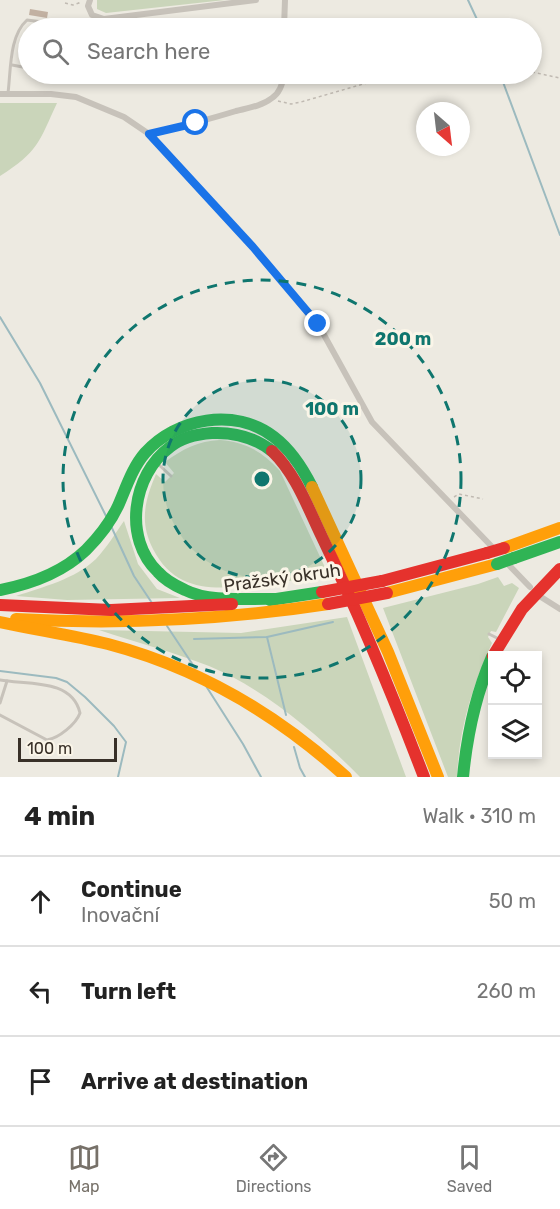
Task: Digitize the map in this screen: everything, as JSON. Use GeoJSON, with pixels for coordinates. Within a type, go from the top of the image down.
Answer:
{"type":"FeatureCollection","features":[{"type":"Feature","properties":{"kind":"highway"},"geometry":{"type":"LineString","coordinates":[[0,590],[45,578],[77,564],[107,526],[140,459],[158,440],[181,427],[206,420],[232,420],[257,427],[279,441],[292,454],[306,476],[390,657],[438,777]]}},
{"type":"Feature","properties":{"kind":"highway"},"geometry":{"type":"LineString","coordinates":[[275,599],[217,597],[193,592],[174,584],[146,558],[139,541],[135,515],[139,490],[154,461],[166,450],[182,440],[203,433],[219,432],[241,435],[257,441],[282,462],[295,483],[349,595],[424,777]]}},
{"type":"Feature","properties":{"kind":"highway","name":"Pražský okruh"},"geometry":{"type":"LineString","coordinates":[[0,605],[93,610],[145,609],[275,599],[382,581],[504,548],[560,528]]}},
{"type":"Feature","properties":{"kind":"highway","name":"Pražský okruh"},"geometry":{"type":"LineString","coordinates":[[0,620],[176,621],[328,604],[387,593],[497,564],[560,542]]}},
{"type":"Feature","properties":{"kind":"highway"},"geometry":{"type":"LineString","coordinates":[[494,651],[495,637],[560,569]]}},
{"type":"Feature","properties":{"kind":"highway"},"geometry":{"type":"LineString","coordinates":[[0,620],[107,644],[148,656],[193,674],[222,688],[288,729],[346,777]]}},
{"type":"Feature","properties":{"kind":"highway"},"geometry":{"type":"LineString","coordinates":[[463,777],[472,715],[488,668]]}},
{"type":"Feature","properties":{"kind":"street"},"geometry":{"type":"LineString","coordinates":[[90,0],[88,6],[92,15],[101,18]]}},
{"type":"Feature","properties":{"kind":"street"},"geometry":{"type":"LineString","coordinates":[[112,18],[254,0]]}},
{"type":"Feature","properties":{"kind":"street"},"geometry":{"type":"LineString","coordinates":[[284,18],[285,0]]}},
{"type":"Feature","properties":{"kind":"street"},"geometry":{"type":"LineString","coordinates":[[149,134],[259,104],[272,99],[282,84]]}},
{"type":"Feature","properties":{"kind":"street"},"geometry":{"type":"LineString","coordinates":[[0,94],[51,94],[76,97],[124,117],[149,134],[253,247],[318,324],[372,422],[530,587]]}},
{"type":"Feature","properties":{"kind":"street"},"geometry":{"type":"LineString","coordinates":[[541,597],[560,609]]}},
{"type":"Feature","properties":{"kind":"lane"},"geometry":{"type":"LineString","coordinates":[[8,94],[15,38],[18,33]]}},
{"type":"Feature","properties":{"kind":"lane"},"geometry":{"type":"LineString","coordinates":[[12,66],[18,67]]}},
{"type":"Feature","properties":{"kind":"lane"},"geometry":{"type":"LineString","coordinates":[[154,461],[171,476]]}},
{"type":"Feature","properties":{"kind":"lane"},"geometry":{"type":"LineString","coordinates":[[0,680],[47,684],[58,688],[76,703],[80,709],[80,716],[57,737],[47,740],[0,715]]}},
{"type":"Feature","properties":{"kind":"lane"},"geometry":{"type":"LineString","coordinates":[[0,703],[7,681]]}},
{"type":"Feature","properties":{"kind":"path"},"geometry":{"type":"LineString","coordinates":[[65,3],[73,5],[79,3],[80,0]]}},
{"type":"Feature","properties":{"kind":"path"},"geometry":{"type":"LineString","coordinates":[[542,74],[560,78]]}},
{"type":"Feature","properties":{"kind":"path"},"geometry":{"type":"LineString","coordinates":[[272,99],[291,104],[362,84]]}},
{"type":"Feature","properties":{"kind":"path"},"geometry":{"type":"LineString","coordinates":[[448,500],[459,494],[483,500]]}},
{"type":"Feature","properties":{"kind":"green space"},"geometry":{"type":"Polygon","coordinates":[[[97,0],[225,0],[106,13],[97,9],[97,0]]]}},
{"type":"Feature","properties":{"kind":"green space"},"geometry":{"type":"Polygon","coordinates":[[[0,103],[57,103],[30,153],[0,176],[0,103]]]}},
{"type":"Feature","properties":{"kind":"green space"},"geometry":{"type":"Polygon","coordinates":[[[220,440],[238,443],[253,449],[267,458],[280,471],[329,576],[217,588],[187,582],[174,575],[163,564],[153,549],[145,520],[149,493],[156,474],[165,482],[174,473],[165,462],[191,446],[220,440]]]}},
{"type":"Feature","properties":{"kind":"green space"},"geometry":{"type":"Polygon","coordinates":[[[124,521],[138,564],[157,589],[180,598],[67,600],[16,596],[58,582],[88,566],[104,550],[124,521]]]}},
{"type":"Feature","properties":{"kind":"green space"},"geometry":{"type":"Polygon","coordinates":[[[498,577],[504,586],[512,583],[519,588],[496,632],[491,631],[488,637],[492,643],[468,708],[460,742],[457,777],[448,777],[383,608],[498,577]]]}},
{"type":"Feature","properties":{"kind":"green space"},"geometry":{"type":"Polygon","coordinates":[[[347,617],[406,777],[360,777],[327,745],[289,714],[229,675],[209,666],[99,630],[241,633],[347,617]]]}},
{"type":"Feature","properties":{"kind":"building"},"geometry":{"type":"Polygon","coordinates":[[[30,9],[48,12],[47,18],[29,15],[30,9]]]}},
{"type":"Feature","properties":{"kind":"waterway"},"geometry":{"type":"LineString","coordinates":[[468,0],[476,18]]}},
{"type":"Feature","properties":{"kind":"waterway"},"geometry":{"type":"LineString","coordinates":[[504,84],[560,235]]}},
{"type":"Feature","properties":{"kind":"waterway"},"geometry":{"type":"LineString","coordinates":[[0,317],[40,383],[106,516]]}},
{"type":"Feature","properties":{"kind":"waterway"},"geometry":{"type":"LineString","coordinates":[[111,526],[134,576],[152,603]]}},
{"type":"Feature","properties":{"kind":"waterway"},"geometry":{"type":"LineString","coordinates":[[194,639],[267,637],[333,622]]}},
{"type":"Feature","properties":{"kind":"waterway"},"geometry":{"type":"LineString","coordinates":[[167,626],[195,668]]}},
{"type":"Feature","properties":{"kind":"waterway"},"geometry":{"type":"LineString","coordinates":[[267,637],[286,715]]}},
{"type":"Feature","properties":{"kind":"waterway"},"geometry":{"type":"LineString","coordinates":[[0,671],[56,678],[67,682],[85,697],[114,726],[126,742],[118,777]]}},
{"type":"Feature","properties":{"kind":"waterway"},"geometry":{"type":"LineString","coordinates":[[206,686],[261,777]]}},
{"type":"Feature","properties":{"kind":"waterway"},"geometry":{"type":"LineString","coordinates":[[294,747],[305,777]]}},
{"type":"Feature","properties":{"kind":"traffic: fast"},"geometry":{"type":"LineString","coordinates":[[0,590],[46,576],[77,558],[100,535],[118,506],[133,472],[145,453],[158,441],[189,425],[224,420],[242,422],[259,428],[286,447],[312,487]]}},
{"type":"Feature","properties":{"kind":"traffic: fast"},"geometry":{"type":"LineString","coordinates":[[272,451],[244,436],[228,433],[201,434],[180,441],[157,459],[147,474],[140,490],[136,525],[147,558],[161,575],[178,586],[206,597],[275,599]]}},
{"type":"Feature","properties":{"kind":"traffic: fast"},"geometry":{"type":"LineString","coordinates":[[514,558],[560,542]]}},
{"type":"Feature","properties":{"kind":"traffic: fast"},"geometry":{"type":"LineString","coordinates":[[497,564],[514,558]]}},
{"type":"Feature","properties":{"kind":"traffic: fast"},"geometry":{"type":"LineString","coordinates":[[270,600],[322,592]]}},
{"type":"Feature","properties":{"kind":"traffic: fast"},"geometry":{"type":"LineString","coordinates":[[463,777],[473,716],[488,668]]}},
{"type":"Feature","properties":{"kind":"traffic: slow"},"geometry":{"type":"LineString","coordinates":[[312,487],[388,652],[438,777]]}},
{"type":"Feature","properties":{"kind":"traffic: slow"},"geometry":{"type":"LineString","coordinates":[[504,548],[560,528]]}},
{"type":"Feature","properties":{"kind":"traffic: slow"},"geometry":{"type":"LineString","coordinates":[[387,593],[497,564]]}},
{"type":"Feature","properties":{"kind":"traffic: slow"},"geometry":{"type":"LineString","coordinates":[[16,619],[172,620],[250,614],[328,604]]}},
{"type":"Feature","properties":{"kind":"traffic: slow"},"geometry":{"type":"LineString","coordinates":[[0,622],[108,644],[174,666],[205,680],[264,714],[320,754],[346,777]]}},
{"type":"Feature","properties":{"kind":"traffic: jam"},"geometry":{"type":"LineString","coordinates":[[272,451],[295,481],[336,567],[376,656],[424,777]]}},
{"type":"Feature","properties":{"kind":"traffic: jam"},"geometry":{"type":"LineString","coordinates":[[487,553],[504,548]]}},
{"type":"Feature","properties":{"kind":"traffic: jam"},"geometry":{"type":"LineString","coordinates":[[382,581],[487,553]]}},
{"type":"Feature","properties":{"kind":"traffic: jam"},"geometry":{"type":"LineString","coordinates":[[496,651],[522,609],[560,569]]}},
{"type":"Feature","properties":{"kind":"traffic: jam"},"geometry":{"type":"LineString","coordinates":[[322,592],[382,581]]}},
{"type":"Feature","properties":{"kind":"traffic: jam"},"geometry":{"type":"LineString","coordinates":[[328,604],[387,593]]}},
{"type":"Feature","properties":{"kind":"traffic: jam"},"geometry":{"type":"LineString","coordinates":[[0,605],[111,610],[232,604]]}},
{"type":"Feature","properties":{"kind":"route"},"geometry":{"type":"LineString","coordinates":[[196,123],[149,134],[253,247],[318,324]]}}]}
